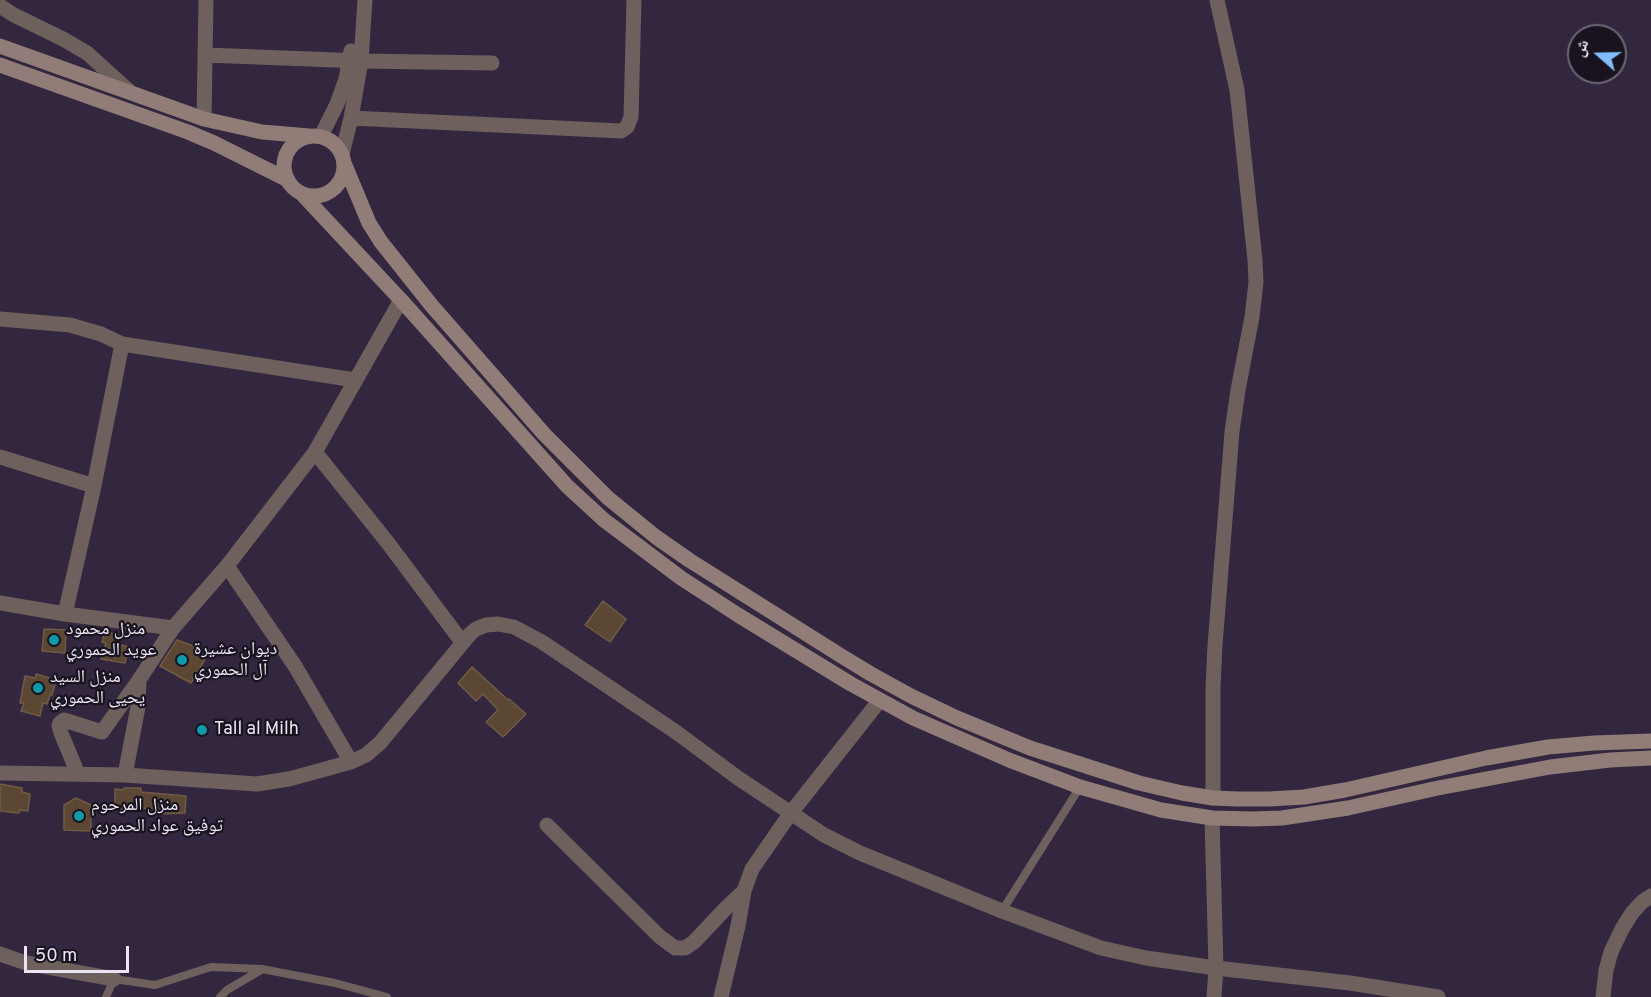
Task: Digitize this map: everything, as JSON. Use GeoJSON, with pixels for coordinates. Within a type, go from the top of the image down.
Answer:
{"type":"FeatureCollection","features":[{"type":"Feature","properties":{"kind":"main road"},"geometry":{"type":"LineString","coordinates":[[0,46],[204,119],[262,132],[315,136],[330,140],[337,146],[343,158],[369,224],[375,233],[432,306],[544,434],[608,498],[689,560],[871,674],[957,718],[1030,748],[1139,783],[1213,798],[1269,799],[1304,796],[1345,790],[1486,758],[1548,747],[1594,742],[1651,741]]}},
{"type":"Feature","properties":{"kind":"main road"},"geometry":{"type":"LineString","coordinates":[[0,65],[188,132],[288,180],[401,300],[567,486],[604,520],[690,584],[795,651],[880,700],[933,727],[1009,760],[1080,787],[1161,810],[1212,818],[1253,819],[1358,806],[1522,771],[1599,761],[1651,758]]}},
{"type":"Feature","properties":{"kind":"main road"},"geometry":{"type":"LineString","coordinates":[[288,180],[285,165],[289,149],[295,143],[315,136]]}},
{"type":"Feature","properties":{"kind":"main road"},"geometry":{"type":"LineString","coordinates":[[301,193],[319,195],[335,188],[344,172],[343,158]]}},
{"type":"Feature","properties":{"kind":"street"},"geometry":{"type":"LineString","coordinates":[[204,119],[206,0]]}},
{"type":"Feature","properties":{"kind":"street"},"geometry":{"type":"LineString","coordinates":[[343,158],[351,118],[355,60],[354,0]]}},
{"type":"Feature","properties":{"kind":"street"},"geometry":{"type":"LineString","coordinates":[[315,136],[338,104],[355,60],[365,0]]}},
{"type":"Feature","properties":{"kind":"street"},"geometry":{"type":"LineString","coordinates":[[351,118],[621,131],[627,127],[631,117],[634,0]]}},
{"type":"Feature","properties":{"kind":"street"},"geometry":{"type":"LineString","coordinates":[[1213,798],[1213,688],[1228,473],[1235,407],[1252,317],[1256,282],[1237,90],[1217,0]]}},
{"type":"Feature","properties":{"kind":"street"},"geometry":{"type":"LineString","coordinates":[[0,6],[87,53],[129,91]]}},
{"type":"Feature","properties":{"kind":"street"},"geometry":{"type":"LineString","coordinates":[[205,55],[492,63]]}},
{"type":"Feature","properties":{"kind":"street"},"geometry":{"type":"LineString","coordinates":[[78,774],[61,734],[60,723],[64,720],[102,732],[172,628],[227,566],[315,452],[401,300]]}},
{"type":"Feature","properties":{"kind":"street"},"geometry":{"type":"LineString","coordinates":[[0,319],[70,325],[101,334],[123,344],[355,380]]}},
{"type":"Feature","properties":{"kind":"street"},"geometry":{"type":"LineString","coordinates":[[65,614],[123,344]]}},
{"type":"Feature","properties":{"kind":"street"},"geometry":{"type":"LineString","coordinates":[[315,452],[388,543],[462,642]]}},
{"type":"Feature","properties":{"kind":"street"},"geometry":{"type":"LineString","coordinates":[[0,457],[94,486]]}},
{"type":"Feature","properties":{"kind":"street"},"geometry":{"type":"LineString","coordinates":[[227,566],[295,666],[351,762]]}},
{"type":"Feature","properties":{"kind":"street"},"geometry":{"type":"LineString","coordinates":[[0,603],[172,628]]}},
{"type":"Feature","properties":{"kind":"street"},"geometry":{"type":"LineString","coordinates":[[0,773],[126,775],[257,784],[289,780],[351,762],[366,755],[380,743],[462,642],[476,629],[498,624],[526,632],[676,732],[790,814],[842,845],[1002,910],[1082,941],[1116,952],[1146,958],[1319,979],[1438,997]]}},
{"type":"Feature","properties":{"kind":"street"},"geometry":{"type":"LineString","coordinates":[[126,775],[138,707],[139,680]]}},
{"type":"Feature","properties":{"kind":"street"},"geometry":{"type":"LineString","coordinates":[[722,997],[744,891],[752,869],[790,814],[880,700]]}},
{"type":"Feature","properties":{"kind":"street"},"geometry":{"type":"LineString","coordinates":[[1212,818],[1216,968],[1214,997]]}},
{"type":"Feature","properties":{"kind":"street"},"geometry":{"type":"LineString","coordinates":[[547,825],[659,936],[675,948],[686,948],[694,942],[744,891]]}},
{"type":"Feature","properties":{"kind":"street"},"geometry":{"type":"LineString","coordinates":[[1603,997],[1611,952],[1632,913],[1651,896]]}},
{"type":"Feature","properties":{"kind":"street"},"geometry":{"type":"LineString","coordinates":[[0,954],[26,963],[114,979]]}},
{"type":"Feature","properties":{"kind":"lane"},"geometry":{"type":"LineString","coordinates":[[1002,910],[1080,787]]}},
{"type":"Feature","properties":{"kind":"lane"},"geometry":{"type":"LineString","coordinates":[[106,997],[114,979],[155,985],[211,967],[262,969],[335,983],[387,997]]}},
{"type":"Feature","properties":{"kind":"lane"},"geometry":{"type":"LineString","coordinates":[[220,997],[227,990],[262,969]]}},
{"type":"Feature","properties":{"kind":"building"},"geometry":{"type":"Polygon","coordinates":[[[603,601],[626,619],[610,642],[585,625],[603,601]]]}},
{"type":"Feature","properties":{"kind":"building","name":"منزل محمود عويد الحموري"},"geometry":{"type":"Polygon","coordinates":[[[44,629],[66,630],[65,653],[42,651],[44,629]]]}},
{"type":"Feature","properties":{"kind":"building"},"geometry":{"type":"Polygon","coordinates":[[[105,631],[120,636],[117,644],[129,647],[125,663],[101,659],[106,643],[102,642],[105,631]]]}},
{"type":"Feature","properties":{"kind":"building","name":"ديوان عشيرة آل الحموري"},"geometry":{"type":"Polygon","coordinates":[[[177,640],[196,647],[196,652],[207,656],[191,683],[160,666],[177,640]]]}},
{"type":"Feature","properties":{"kind":"building"},"geometry":{"type":"Polygon","coordinates":[[[472,667],[526,714],[503,737],[486,722],[498,710],[483,694],[476,701],[458,683],[472,667]]]}},
{"type":"Feature","properties":{"kind":"building"},"geometry":{"type":"Polygon","coordinates":[[[36,674],[56,680],[47,704],[43,703],[40,716],[21,711],[24,703],[20,703],[25,676],[36,678],[36,674]]]}},
{"type":"Feature","properties":{"kind":"building"},"geometry":{"type":"Polygon","coordinates":[[[0,784],[22,788],[22,792],[30,794],[28,811],[19,810],[19,813],[0,811],[0,784]]]}},
{"type":"Feature","properties":{"kind":"building"},"geometry":{"type":"Polygon","coordinates":[[[124,788],[141,788],[141,792],[186,796],[185,813],[158,814],[158,808],[115,809],[115,789],[124,790],[124,788]]]}},
{"type":"Feature","properties":{"kind":"building","name":"منزل المرحوم توفيق عواد الحموري"},"geometry":{"type":"Polygon","coordinates":[[[76,798],[91,805],[91,831],[64,830],[64,805],[76,798]]]}},
{"type":"Feature","properties":{"kind":"place","name":"منزل محمود عويد الحموري"},"geometry":{"type":"Point","coordinates":[54,640]}},
{"type":"Feature","properties":{"kind":"place","name":"ديوان عشيرة آل الحموري"},"geometry":{"type":"Point","coordinates":[182,660]}},
{"type":"Feature","properties":{"kind":"place","name":"منزل السيد يحيى الحموري"},"geometry":{"type":"Point","coordinates":[38,688]}},
{"type":"Feature","properties":{"kind":"place","name":"Tall al Milh"},"geometry":{"type":"Point","coordinates":[202,730]}},
{"type":"Feature","properties":{"kind":"place","name":"منزل المرحوم توفيق عواد الحموري"},"geometry":{"type":"Point","coordinates":[79,816]}}]}
